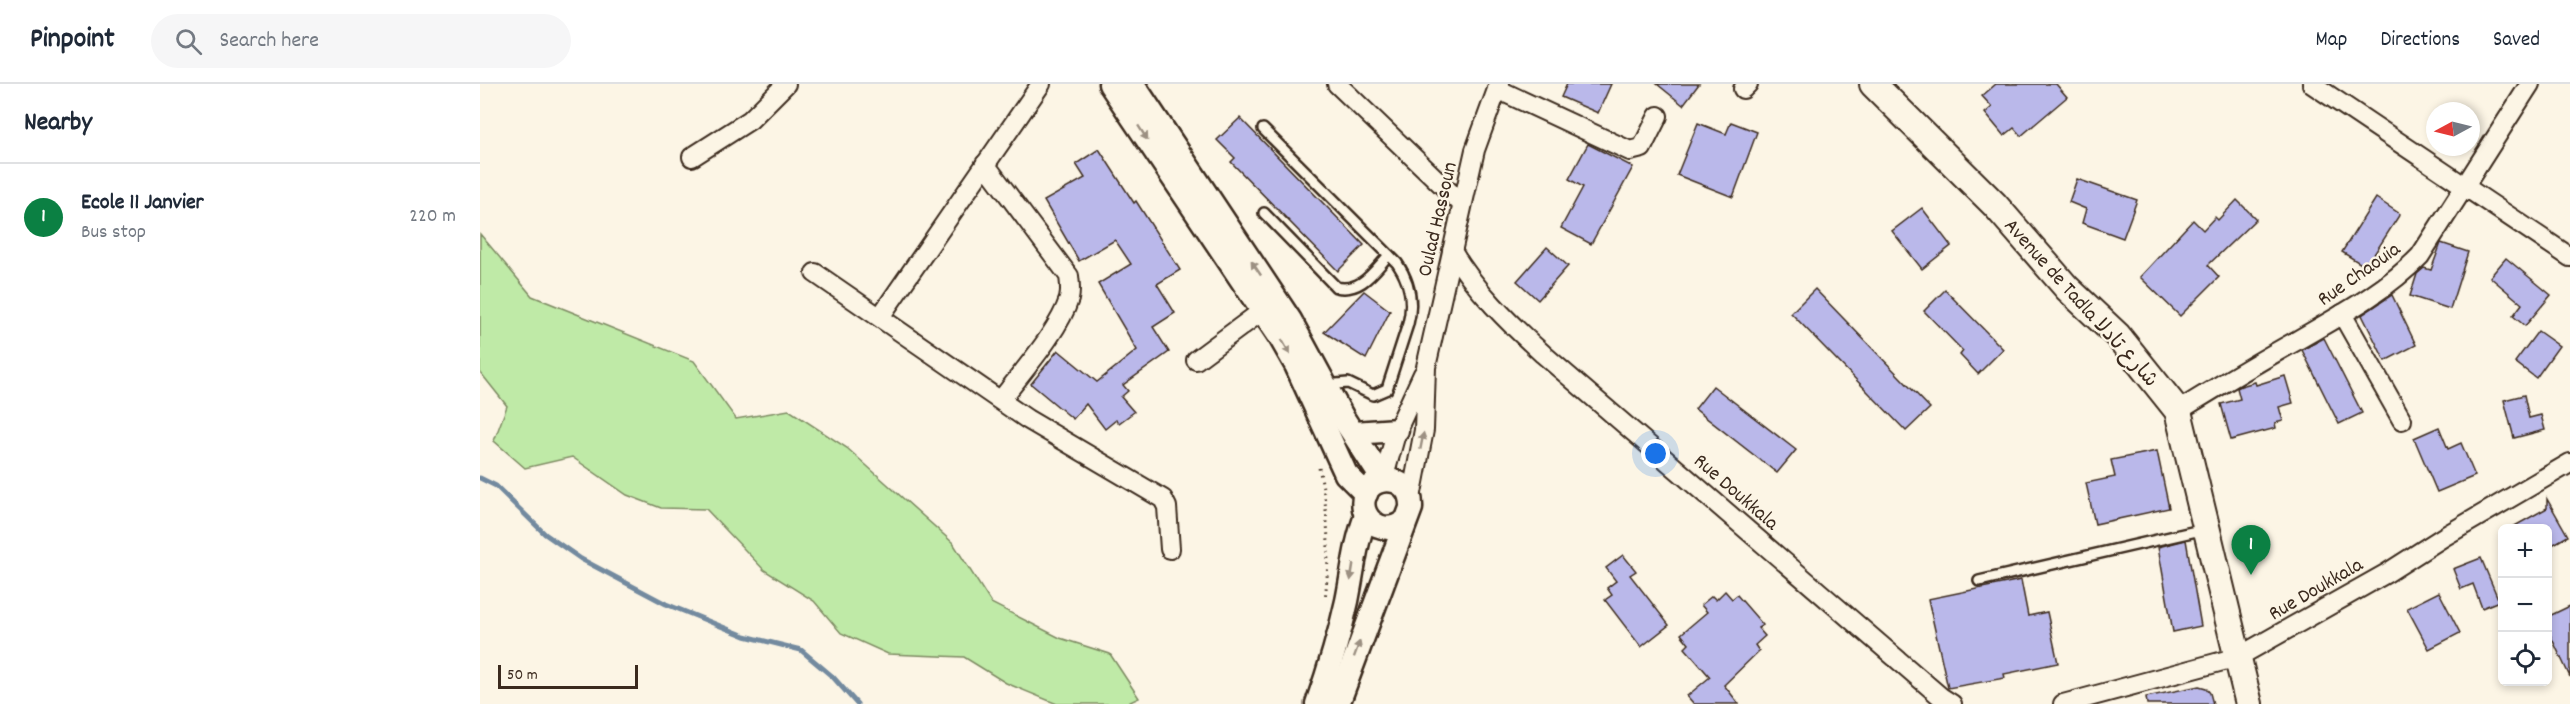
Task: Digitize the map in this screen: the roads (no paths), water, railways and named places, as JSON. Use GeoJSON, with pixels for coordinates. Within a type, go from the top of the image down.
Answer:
{"type":"FeatureCollection","features":[{"type":"Feature","properties":{"kind":"main road","name":"Avenue de Tadla شارع تادلا"},"geometry":{"type":"LineString","coordinates":[[1874,84],[1995,205],[2067,288],[2118,336],[2178,411],[2249,704]]}},
{"type":"Feature","properties":{"kind":"street"},"geometry":{"type":"LineString","coordinates":[[692,157],[750,120],[786,84]]}},
{"type":"Feature","properties":{"kind":"street"},"geometry":{"type":"LineString","coordinates":[[880,316],[1041,84]]}},
{"type":"Feature","properties":{"kind":"street"},"geometry":{"type":"LineString","coordinates":[[1110,84],[1290,320],[1354,433],[1372,496],[1374,524],[1384,528],[1395,527],[1405,521]]}},
{"type":"Feature","properties":{"kind":"street"},"geometry":{"type":"LineString","coordinates":[[1133,84],[1187,183],[1296,365],[1346,474],[1372,496]]}},
{"type":"Feature","properties":{"kind":"street"},"geometry":{"type":"LineString","coordinates":[[1336,84],[1462,204]]}},
{"type":"Feature","properties":{"kind":"street"},"geometry":{"type":"LineString","coordinates":[[2312,84],[2570,257]]}},
{"type":"Feature","properties":{"kind":"street","name":"Rue Chaouia"},"geometry":{"type":"LineString","coordinates":[[2178,411],[2342,314],[2384,287],[2412,265],[2530,84]]}},
{"type":"Feature","properties":{"kind":"street"},"geometry":{"type":"LineString","coordinates":[[1498,87],[1630,151],[1642,147],[1658,116]]}},
{"type":"Feature","properties":{"kind":"street","name":"Oulad Hassoun"},"geometry":{"type":"LineString","coordinates":[[1411,498],[1424,430],[1426,367],[1475,150],[1498,87]]}},
{"type":"Feature","properties":{"kind":"street"},"geometry":{"type":"LineString","coordinates":[[985,164],[1069,276],[1071,288],[1058,322],[1001,400]]}},
{"type":"Feature","properties":{"kind":"street","name":"Rue Doukkala"},"geometry":{"type":"LineString","coordinates":[[1452,251],[1486,296],[1543,354],[1941,697],[1952,704]]}},
{"type":"Feature","properties":{"kind":"street"},"geometry":{"type":"LineString","coordinates":[[815,273],[1027,418],[1163,499],[1167,507],[1170,549]]}},
{"type":"Feature","properties":{"kind":"street"},"geometry":{"type":"LineString","coordinates":[[1196,360],[1262,311]]}},
{"type":"Feature","properties":{"kind":"street"},"geometry":{"type":"LineString","coordinates":[[2342,314],[2402,420]]}},
{"type":"Feature","properties":{"kind":"street","name":"Oulad Hassoun"},"geometry":{"type":"LineString","coordinates":[[1372,496],[1397,430],[1426,367]]}},
{"type":"Feature","properties":{"kind":"street"},"geometry":{"type":"LineString","coordinates":[[1354,433],[1397,430]]}},
{"type":"Feature","properties":{"kind":"street","name":"Rue Doukkala"},"geometry":{"type":"LineString","coordinates":[[2062,704],[2238,657],[2387,573],[2445,536],[2570,463]]}},
{"type":"Feature","properties":{"kind":"street"},"geometry":{"type":"LineString","coordinates":[[1317,704],[1334,654],[1347,600],[1357,540],[1372,496],[1394,481],[1401,485],[1411,498],[1410,511],[1338,704]]}},
{"type":"Feature","properties":{"kind":"lane"},"geometry":{"type":"LineString","coordinates":[[1263,129],[1389,255],[1403,272],[1411,303],[1408,324],[1390,384],[1383,393],[1373,395],[1348,383],[1325,385]]}},
{"type":"Feature","properties":{"kind":"lane"},"geometry":{"type":"LineString","coordinates":[[1264,213],[1336,286],[1352,288],[1359,285],[1389,255]]}},
{"type":"Feature","properties":{"kind":"lane"},"geometry":{"type":"LineString","coordinates":[[1979,581],[2208,528]]}},
{"type":"Feature","properties":{"kind":"waterway"},"geometry":{"type":"LineString","coordinates":[[480,478],[496,486],[545,534],[581,559],[666,604],[745,636],[801,650],[833,677],[857,704]]}},
{"type":"Feature","properties":{"kind":"place","name":"Ecole 11 Janvier"},"geometry":{"type":"Point","coordinates":[2251,575]}}]}
